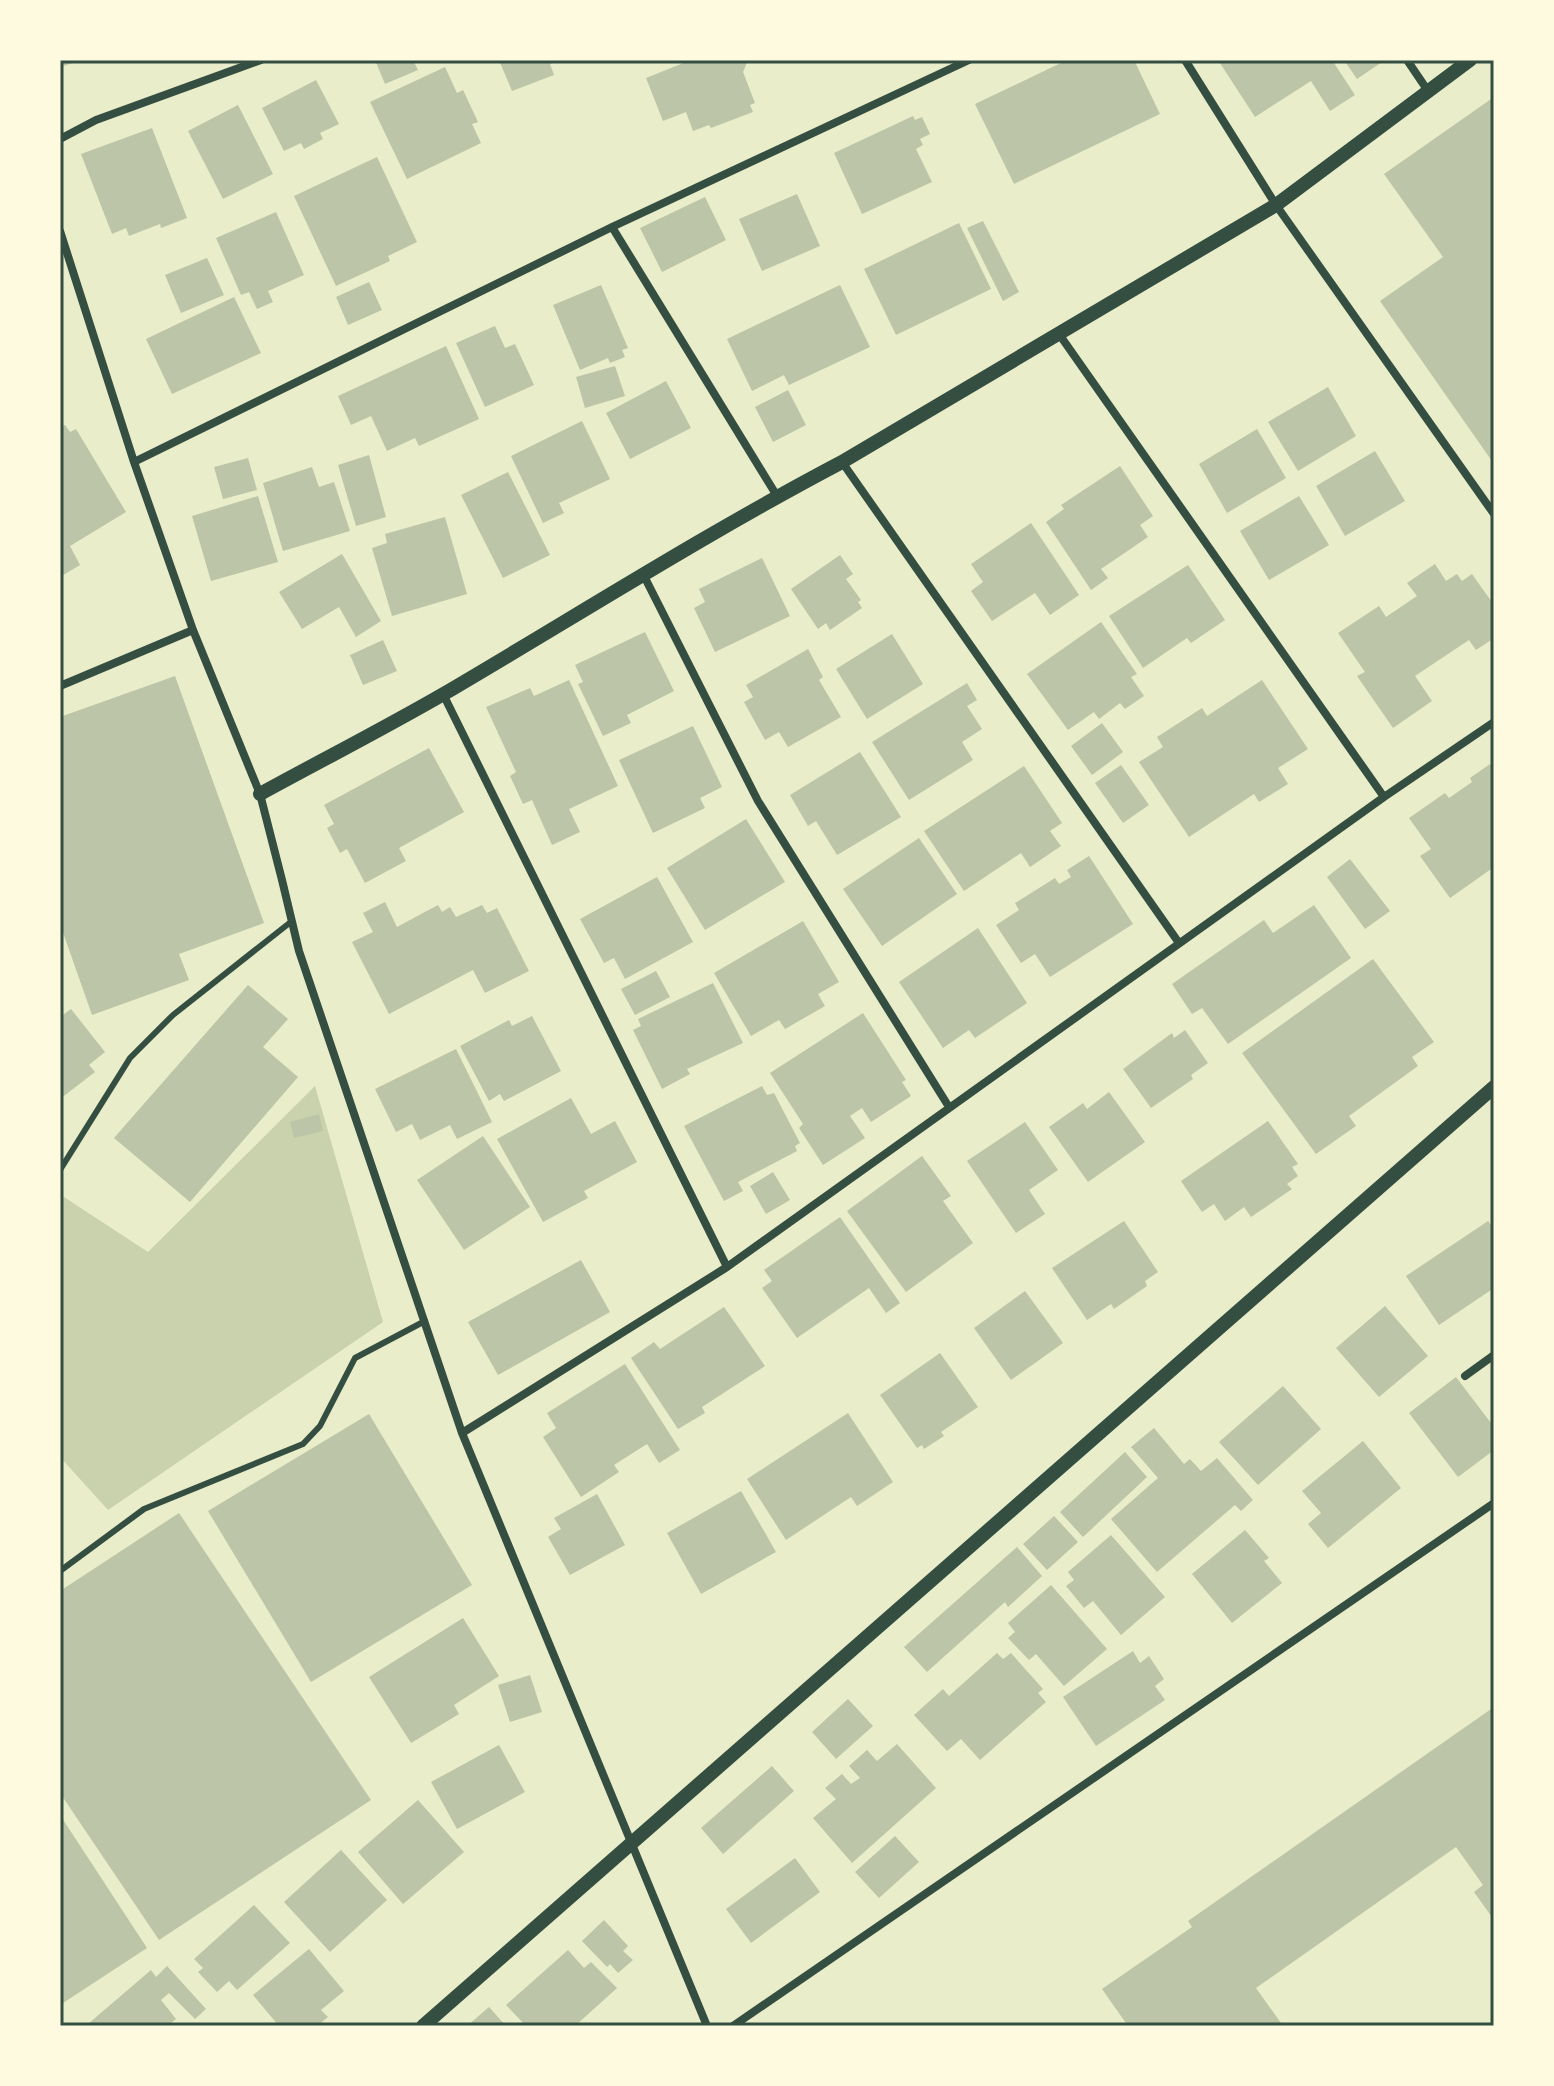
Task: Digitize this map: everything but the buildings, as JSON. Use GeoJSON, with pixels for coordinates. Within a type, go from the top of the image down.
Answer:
{"type":"FeatureCollection","features":[{"type":"Feature","properties":{"kind":"street"},"geometry":{"type":"LineString","coordinates":[[60,139],[96,120],[261,60]]}},
{"type":"Feature","properties":{"kind":"street"},"geometry":{"type":"LineString","coordinates":[[134,462],[612,227],[969,60]]}},
{"type":"Feature","properties":{"kind":"street"},"geometry":{"type":"LineString","coordinates":[[1185,60],[1276,205],[1494,514]]}},
{"type":"Feature","properties":{"kind":"street"},"geometry":{"type":"LineString","coordinates":[[1407,60],[1428,91]]}},
{"type":"Feature","properties":{"kind":"street"},"geometry":{"type":"LineString","coordinates":[[260,794],[443,694],[1276,205],[1470,60]]}},
{"type":"Feature","properties":{"kind":"street"},"geometry":{"type":"LineString","coordinates":[[612,227],[777,496]]}},
{"type":"Feature","properties":{"kind":"street"},"geometry":{"type":"LineString","coordinates":[[60,231],[134,462],[193,630],[260,794],[299,951],[462,1433],[707,2026]]}},
{"type":"Feature","properties":{"kind":"street"},"geometry":{"type":"LineString","coordinates":[[1059,334],[1384,797]]}},
{"type":"Feature","properties":{"kind":"street"},"geometry":{"type":"LineString","coordinates":[[842,462],[1179,943]]}},
{"type":"Feature","properties":{"kind":"street"},"geometry":{"type":"LineString","coordinates":[[643,574],[758,801],[949,1107]]}},
{"type":"Feature","properties":{"kind":"street"},"geometry":{"type":"LineString","coordinates":[[60,686],[193,630]]}},
{"type":"Feature","properties":{"kind":"street"},"geometry":{"type":"LineString","coordinates":[[443,694],[727,1267]]}},
{"type":"Feature","properties":{"kind":"street"},"geometry":{"type":"LineString","coordinates":[[462,1433],[727,1267],[1384,797],[1494,722]]}},
{"type":"Feature","properties":{"kind":"street"},"geometry":{"type":"LineString","coordinates":[[423,2026],[1494,1087]]}},
{"type":"Feature","properties":{"kind":"street"},"geometry":{"type":"LineString","coordinates":[[1465,1376],[1494,1355]]}},
{"type":"Feature","properties":{"kind":"street"},"geometry":{"type":"LineString","coordinates":[[733,2026],[1494,1503]]}},
{"type":"Feature","properties":{"kind":"lane"},"geometry":{"type":"LineString","coordinates":[[60,1170],[130,1058],[173,1015],[292,921]]}},
{"type":"Feature","properties":{"kind":"lane"},"geometry":{"type":"LineString","coordinates":[[60,1571],[144,1509],[303,1444],[320,1426],[355,1358],[425,1321]]}},
{"type":"Feature","properties":{"kind":"green space"},"geometry":{"type":"Polygon","coordinates":[[[315,1086],[383,1322],[108,1510],[60,1457],[60,1202],[64,1197],[148,1252],[315,1086]]]}}]}
